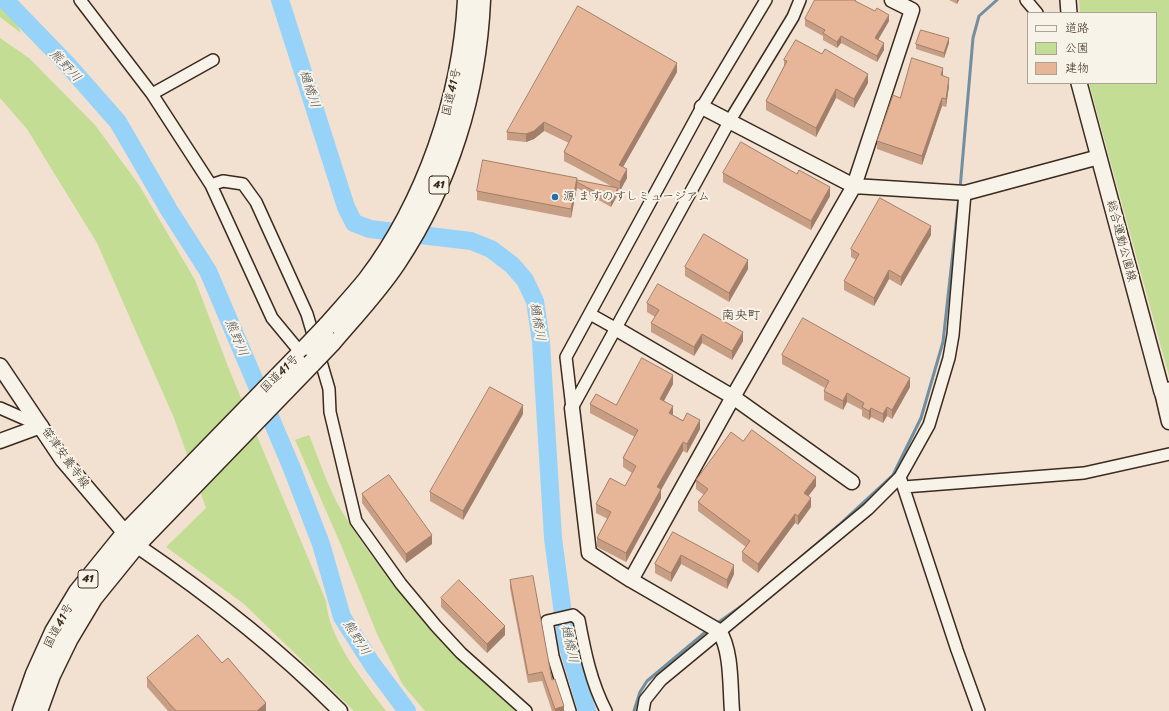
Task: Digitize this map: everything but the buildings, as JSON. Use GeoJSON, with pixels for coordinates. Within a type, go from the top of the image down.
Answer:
{"type":"FeatureCollection","features":[{"type":"Feature","properties":{"kind":"highway","name":"国道41号"},"geometry":{"type":"LineString","coordinates":[[330,334],[402,226],[421,189],[442,132],[454,84],[465,32],[467,0]]}},
{"type":"Feature","properties":{"kind":"highway","name":"国道41号"},"geometry":{"type":"LineString","coordinates":[[22,711],[35,674],[54,632],[78,592],[191,476],[282,372],[307,354],[376,291],[396,263],[418,228],[442,178],[458,134],[472,84],[479,36],[481,0]]}},
{"type":"Feature","properties":{"kind":"highway","name":"国道41号"},"geometry":{"type":"LineString","coordinates":[[191,476],[285,391],[307,354]]}},
{"type":"Feature","properties":{"kind":"highway","name":"国道41号"},"geometry":{"type":"LineString","coordinates":[[38,711],[51,675],[69,638],[130,539]]}},
{"type":"Feature","properties":{"kind":"main road"},"geometry":{"type":"LineString","coordinates":[[1068,0],[1069,12]]}},
{"type":"Feature","properties":{"kind":"main road","name":"総合運動公園線"},"geometry":{"type":"LineString","coordinates":[[1079,84],[1165,391]]}},
{"type":"Feature","properties":{"kind":"main road","name":"笹津安養寺線"},"geometry":{"type":"LineString","coordinates":[[0,366],[64,460],[130,539]]}},
{"type":"Feature","properties":{"kind":"street"},"geometry":{"type":"LineString","coordinates":[[80,0],[152,94],[211,185],[272,318],[307,354]]}},
{"type":"Feature","properties":{"kind":"street"},"geometry":{"type":"LineString","coordinates":[[732,711],[728,656],[724,638],[719,631],[631,580],[589,553],[566,357],[702,107],[766,0]]}},
{"type":"Feature","properties":{"kind":"street"},"geometry":{"type":"LineString","coordinates":[[572,408],[729,122],[793,17],[800,0]]}},
{"type":"Feature","properties":{"kind":"street"},"geometry":{"type":"LineString","coordinates":[[631,580],[732,397],[854,186],[912,10],[892,0]]}},
{"type":"Feature","properties":{"kind":"street"},"geometry":{"type":"LineString","coordinates":[[1026,0],[1036,12]]}},
{"type":"Feature","properties":{"kind":"street"},"geometry":{"type":"LineString","coordinates":[[152,94],[213,60]]}},
{"type":"Feature","properties":{"kind":"street"},"geometry":{"type":"LineString","coordinates":[[702,107],[854,186],[965,193],[1099,157]]}},
{"type":"Feature","properties":{"kind":"street"},"geometry":{"type":"LineString","coordinates":[[211,185],[223,181],[242,184],[256,202],[306,314],[329,389],[330,412],[356,522],[401,584],[436,626],[461,653],[526,711]]}},
{"type":"Feature","properties":{"kind":"street"},"geometry":{"type":"LineString","coordinates":[[643,711],[645,700],[661,680],[902,482],[929,425],[949,358],[953,335],[965,193]]}},
{"type":"Feature","properties":{"kind":"street"},"geometry":{"type":"LineString","coordinates":[[590,314],[732,397],[852,482]]}},
{"type":"Feature","properties":{"kind":"street"},"geometry":{"type":"LineString","coordinates":[[1165,391],[1169,422]]}},
{"type":"Feature","properties":{"kind":"street"},"geometry":{"type":"LineString","coordinates":[[0,408],[42,426]]}},
{"type":"Feature","properties":{"kind":"street"},"geometry":{"type":"LineString","coordinates":[[0,441],[42,426]]}},
{"type":"Feature","properties":{"kind":"street"},"geometry":{"type":"LineString","coordinates":[[902,482],[1084,473],[1169,454]]}},
{"type":"Feature","properties":{"kind":"street"},"geometry":{"type":"LineString","coordinates":[[902,482],[957,650],[979,711]]}},
{"type":"Feature","properties":{"kind":"street"},"geometry":{"type":"LineString","coordinates":[[130,539],[212,599],[277,651],[340,711]]}},
{"type":"Feature","properties":{"kind":"street"},"geometry":{"type":"LineString","coordinates":[[570,711],[553,656],[547,620],[573,615],[579,620],[584,650],[596,691],[606,711]]}},
{"type":"Feature","properties":{"kind":"green space"},"geometry":{"type":"Polygon","coordinates":[[[0,0],[8,0],[21,33],[0,17],[0,0]]]}},
{"type":"Feature","properties":{"kind":"green space"},"geometry":{"type":"Polygon","coordinates":[[[1079,0],[1169,0],[1169,376],[1089,84],[1157,84],[1157,12],[1080,12],[1079,0]]]}},
{"type":"Feature","properties":{"kind":"green space"},"geometry":{"type":"Polygon","coordinates":[[[0,38],[29,58],[95,125],[139,185],[195,280],[229,369],[326,601],[328,616],[333,630],[348,659],[386,711],[354,711],[244,604],[166,547],[206,508],[174,418],[97,243],[27,129],[0,98],[0,38]]]}},
{"type":"Feature","properties":{"kind":"green space"},"geometry":{"type":"Polygon","coordinates":[[[309,435],[335,499],[358,537],[378,564],[399,590],[445,640],[517,711],[425,711],[403,685],[377,634],[341,545],[295,440],[309,435]]]}},
{"type":"Feature","properties":{"kind":"waterway","name":"熊野川"},"geometry":{"type":"LineString","coordinates":[[5,0],[67,64],[118,122],[169,210],[208,271],[291,466],[321,544],[342,617],[372,664],[407,711]]}},
{"type":"Feature","properties":{"kind":"waterway","name":"樋橋川"},"geometry":{"type":"LineString","coordinates":[[280,0],[346,207],[354,223],[370,229],[471,241],[491,249],[512,265],[525,280],[535,301],[541,342],[553,538],[567,644],[587,711]]}},
{"type":"Feature","properties":{"kind":"waterway"},"geometry":{"type":"LineString","coordinates":[[960,189],[973,38],[979,16],[997,0]]}},
{"type":"Feature","properties":{"kind":"waterway"},"geometry":{"type":"LineString","coordinates":[[792,565],[839,525],[893,475],[921,418],[943,342],[959,197]]}},
{"type":"Feature","properties":{"kind":"waterway"},"geometry":{"type":"LineString","coordinates":[[716,624],[743,605]]}},
{"type":"Feature","properties":{"kind":"waterway"},"geometry":{"type":"LineString","coordinates":[[634,711],[640,692],[647,681],[708,630]]}},
{"type":"Feature","properties":{"kind":"place","name":"源 ますのすしミュージアム"},"geometry":{"type":"Point","coordinates":[555,197]}},
{"type":"Feature","properties":{"kind":"district","name":"南央町"},"geometry":{"type":"Point","coordinates":[741,316]}}]}
